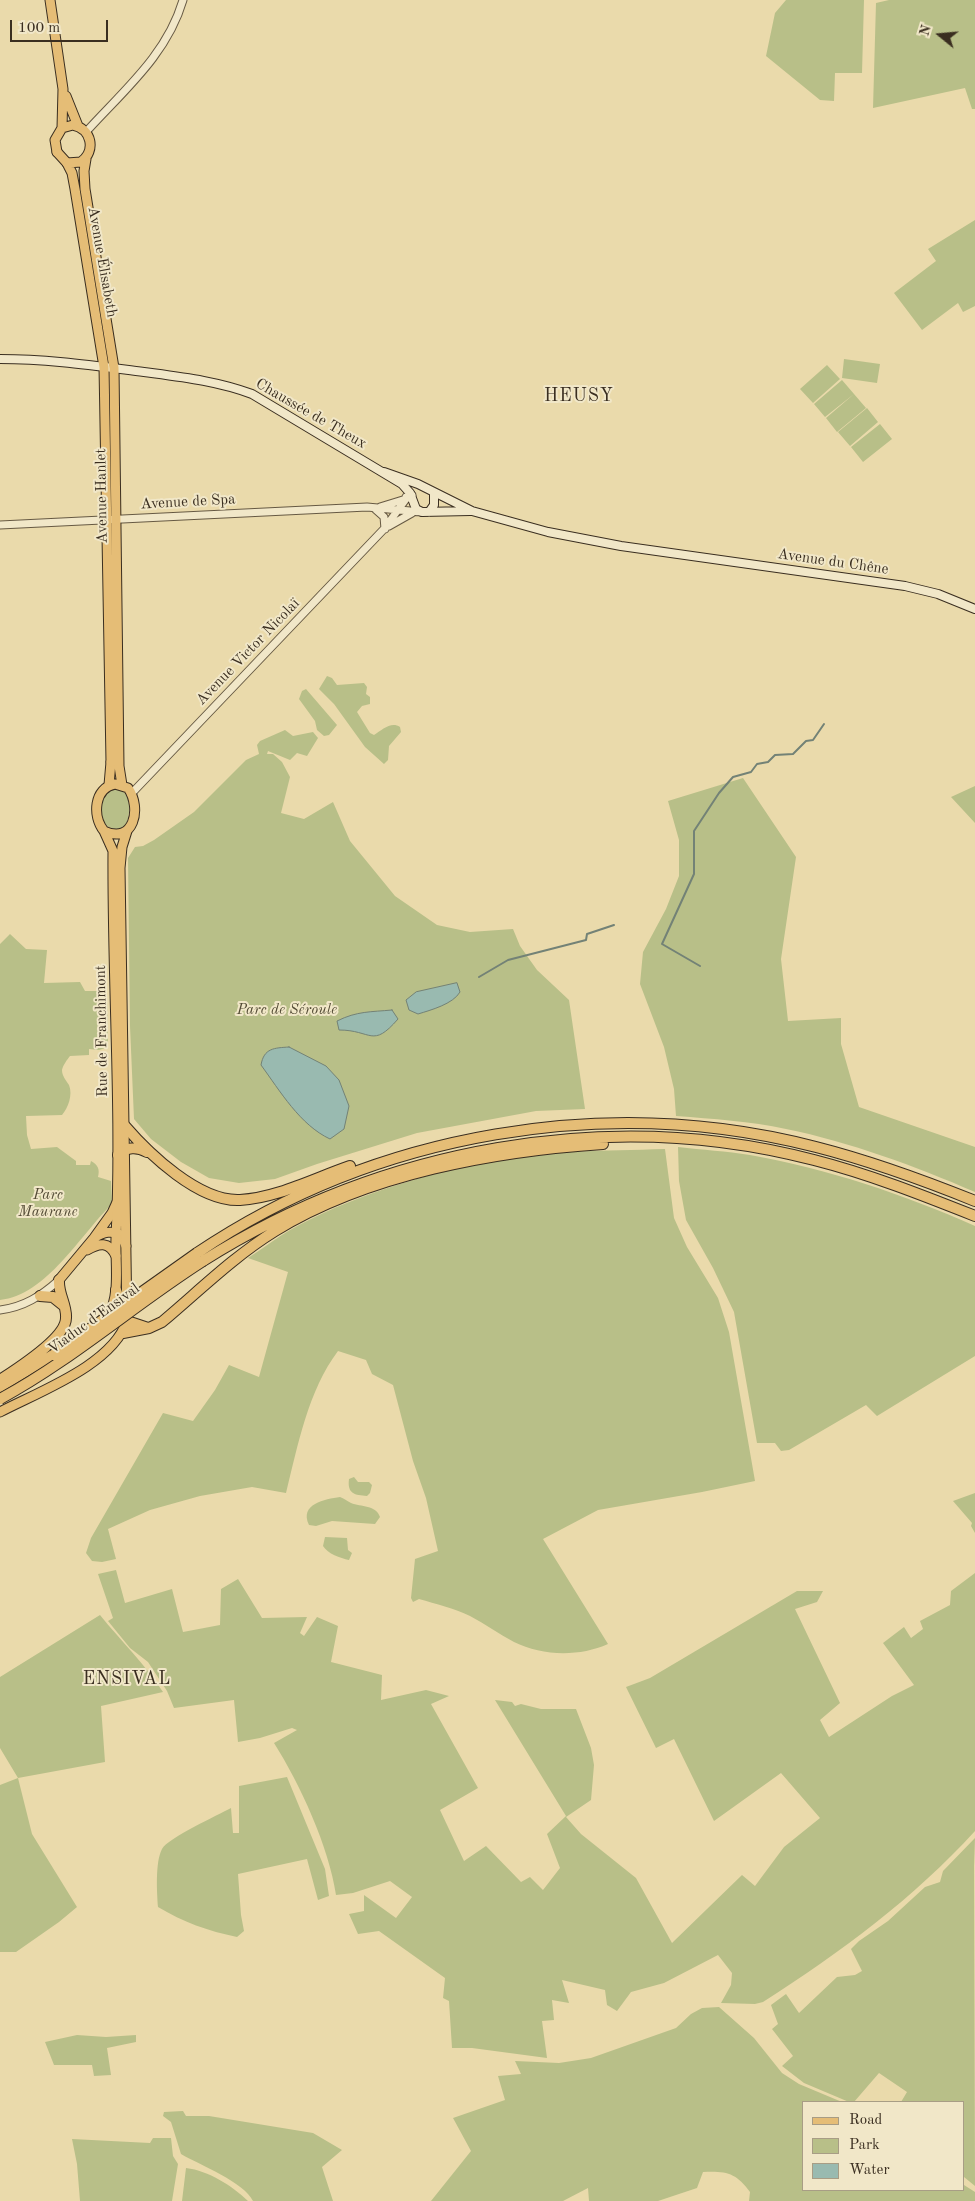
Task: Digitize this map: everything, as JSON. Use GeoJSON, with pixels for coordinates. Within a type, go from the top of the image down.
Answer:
{"type":"FeatureCollection","features":[{"type":"Feature","properties":{"kind":"highway"},"geometry":{"type":"LineString","coordinates":[[124,1125],[154,1156],[195,1187],[223,1199],[241,1200],[266,1195],[405,1148],[473,1132],[552,1121],[588,1124],[692,1126],[761,1135],[816,1146],[873,1163],[975,1202]]}},
{"type":"Feature","properties":{"kind":"highway"},"geometry":{"type":"LineString","coordinates":[[200,1257],[268,1209],[350,1173],[433,1147],[486,1136],[588,1124]]}},
{"type":"Feature","properties":{"kind":"highway"},"geometry":{"type":"LineString","coordinates":[[200,1257],[302,1208],[357,1185],[422,1164],[496,1148],[562,1139],[666,1138],[740,1145],[813,1160],[869,1176],[975,1216]]}},
{"type":"Feature","properties":{"kind":"highway"},"geometry":{"type":"LineString","coordinates":[[122,1334],[149,1328],[162,1322],[221,1270],[274,1231],[328,1204],[444,1166],[506,1154],[666,1138]]}},
{"type":"Feature","properties":{"kind":"highway"},"geometry":{"type":"LineString","coordinates":[[121,1153],[136,1148],[154,1156]]}},
{"type":"Feature","properties":{"kind":"highway","name":"Viaduc d’Ensival"},"geometry":{"type":"LineString","coordinates":[[0,1388],[200,1257]]}},
{"type":"Feature","properties":{"kind":"highway","name":"Viaduc d’Ensival"},"geometry":{"type":"LineString","coordinates":[[0,1397],[50,1370],[200,1257]]}},
{"type":"Feature","properties":{"kind":"highway"},"geometry":{"type":"LineString","coordinates":[[0,1380],[60,1335],[66,1317],[59,1290],[59,1280]]}},
{"type":"Feature","properties":{"kind":"highway"},"geometry":{"type":"LineString","coordinates":[[116,1290],[120,1302],[120,1314],[127,1321],[149,1328]]}},
{"type":"Feature","properties":{"kind":"highway"},"geometry":{"type":"LineString","coordinates":[[40,1296],[53,1297],[63,1305]]}},
{"type":"Feature","properties":{"kind":"main road"},"geometry":{"type":"LineString","coordinates":[[50,0],[63,89],[62,128],[55,140],[57,152],[67,163],[76,164],[86,159],[90,142],[63,89]]}},
{"type":"Feature","properties":{"kind":"main road"},"geometry":{"type":"LineString","coordinates":[[62,128],[68,125],[82,129]]}},
{"type":"Feature","properties":{"kind":"main road","name":"Avenue Élisabeth"},"geometry":{"type":"LineString","coordinates":[[86,159],[84,171],[88,209]]}},
{"type":"Feature","properties":{"kind":"main road","name":"Avenue Élisabeth"},"geometry":{"type":"LineString","coordinates":[[67,163],[72,173],[75,189],[104,367]]}},
{"type":"Feature","properties":{"kind":"main road","name":"Avenue Hanlet"},"geometry":{"type":"LineString","coordinates":[[88,209],[114,368],[119,766],[122,785]]}},
{"type":"Feature","properties":{"kind":"main road","name":"Chaussée de Theux"},"geometry":{"type":"LineString","coordinates":[[0,359],[63,361],[230,385],[252,394],[384,472],[409,480],[472,511],[570,537],[685,555]]}},
{"type":"Feature","properties":{"kind":"main road","name":"Avenue Hanlet"},"geometry":{"type":"LineString","coordinates":[[104,367],[111,762],[109,785]]}},
{"type":"Feature","properties":{"kind":"main road","name":"Chaussée de Theux"},"geometry":{"type":"LineString","coordinates":[[384,472],[407,494],[416,509],[422,512],[472,511]]}},
{"type":"Feature","properties":{"kind":"main road"},"geometry":{"type":"LineString","coordinates":[[407,494],[421,491],[434,492],[434,505],[422,512]]}},
{"type":"Feature","properties":{"kind":"main road","name":"Avenue du Chêne"},"geometry":{"type":"LineString","coordinates":[[685,555],[914,587],[938,594],[975,609]]}},
{"type":"Feature","properties":{"kind":"main road"},"geometry":{"type":"LineString","coordinates":[[109,785],[122,785],[132,794],[133,822],[128,831],[116,834],[104,831],[98,818],[100,793],[109,785]]}},
{"type":"Feature","properties":{"kind":"main road","name":"Rue de Franchimont"},"geometry":{"type":"LineString","coordinates":[[104,831],[113,851],[121,1153],[126,1224],[127,1321]]}},
{"type":"Feature","properties":{"kind":"main road","name":"Rue de Franchimont"},"geometry":{"type":"LineString","coordinates":[[0,1397],[45,1371],[103,1324],[109,1315],[116,1290],[118,1198],[124,1125],[120,861],[122,847],[128,831]]}},
{"type":"Feature","properties":{"kind":"main road"},"geometry":{"type":"LineString","coordinates":[[59,1280],[112,1213],[118,1198]]}},
{"type":"Feature","properties":{"kind":"main road"},"geometry":{"type":"LineString","coordinates":[[94,1238],[106,1232],[117,1233],[121,1235],[126,1246]]}},
{"type":"Feature","properties":{"kind":"main road"},"geometry":{"type":"LineString","coordinates":[[82,1253],[96,1245],[103,1244],[111,1247],[116,1256]]}},
{"type":"Feature","properties":{"kind":"main road"},"geometry":{"type":"LineString","coordinates":[[0,1412],[97,1360],[109,1351],[122,1334],[127,1321]]}},
{"type":"Feature","properties":{"kind":"street"},"geometry":{"type":"LineString","coordinates":[[82,129],[142,72],[164,44],[183,0]]}},
{"type":"Feature","properties":{"kind":"street"},"geometry":{"type":"LineString","coordinates":[[384,529],[399,511],[407,494]]}},
{"type":"Feature","properties":{"kind":"street","name":"Avenue de Spa"},"geometry":{"type":"LineString","coordinates":[[377,507],[407,494]]}},
{"type":"Feature","properties":{"kind":"street"},"geometry":{"type":"LineString","coordinates":[[367,507],[382,514],[386,522],[384,529]]}},
{"type":"Feature","properties":{"kind":"street","name":"Avenue de Spa"},"geometry":{"type":"LineString","coordinates":[[0,525],[367,507],[422,512]]}},
{"type":"Feature","properties":{"kind":"street"},"geometry":{"type":"LineString","coordinates":[[384,529],[422,512]]}},
{"type":"Feature","properties":{"kind":"street","name":"Avenue Victor Nicolaï"},"geometry":{"type":"LineString","coordinates":[[132,794],[384,529]]}},
{"type":"Feature","properties":{"kind":"street"},"geometry":{"type":"LineString","coordinates":[[0,1310],[18,1306],[40,1296],[59,1280]]}},
{"type":"Feature","properties":{"kind":"green space"},"geometry":{"type":"Polygon","coordinates":[[[786,0],[864,0],[862,73],[835,73],[834,101],[820,100],[766,56],[775,13],[786,0]]]}},
{"type":"Feature","properties":{"kind":"green space"},"geometry":{"type":"Polygon","coordinates":[[[889,0],[975,0],[975,109],[972,109],[965,88],[873,108],[876,3],[889,0]]]}},
{"type":"Feature","properties":{"kind":"green space"},"geometry":{"type":"Polygon","coordinates":[[[975,220],[975,306],[963,312],[958,303],[922,330],[894,293],[936,261],[928,249],[975,220]]]}},
{"type":"Feature","properties":{"kind":"green space"},"geometry":{"type":"Polygon","coordinates":[[[844,359],[880,364],[877,383],[842,378],[844,359]]]}},
{"type":"Feature","properties":{"kind":"green space"},"geometry":{"type":"Polygon","coordinates":[[[827,365],[840,379],[813,403],[800,389],[827,365]]]}},
{"type":"Feature","properties":{"kind":"green space"},"geometry":{"type":"Polygon","coordinates":[[[842,380],[854,394],[825,417],[814,404],[842,380]]]}},
{"type":"Feature","properties":{"kind":"green space"},"geometry":{"type":"Polygon","coordinates":[[[854,394],[866,408],[837,432],[826,418],[854,394]]]}},
{"type":"Feature","properties":{"kind":"green space"},"geometry":{"type":"Polygon","coordinates":[[[867,408],[878,422],[850,446],[838,432],[867,408]]]}},
{"type":"Feature","properties":{"kind":"green space"},"geometry":{"type":"Polygon","coordinates":[[[880,424],[892,439],[863,462],[851,447],[880,424]]]}},
{"type":"Feature","properties":{"kind":"green space"},"geometry":{"type":"Polygon","coordinates":[[[327,676],[332,678],[337,685],[364,683],[367,687],[366,694],[370,697],[370,704],[362,706],[357,712],[370,733],[374,735],[393,725],[400,727],[401,732],[389,746],[388,760],[384,764],[365,747],[334,704],[319,689],[327,676]]]}},
{"type":"Feature","properties":{"kind":"green space"},"geometry":{"type":"Polygon","coordinates":[[[306,689],[337,725],[329,735],[324,736],[317,730],[315,721],[299,699],[302,691],[306,689]]]}},
{"type":"Feature","properties":{"kind":"green space","name":"Parc de Séroule"},"geometry":{"type":"Polygon","coordinates":[[[285,730],[293,736],[313,732],[318,738],[307,756],[297,753],[290,760],[268,751],[267,754],[273,754],[282,762],[290,777],[281,813],[304,819],[333,802],[350,841],[395,896],[437,925],[470,932],[513,929],[520,946],[537,970],[569,1000],[585,1109],[536,1111],[417,1133],[275,1179],[239,1183],[209,1178],[181,1162],[151,1139],[134,1119],[130,1026],[128,858],[135,847],[143,846],[154,840],[194,812],[246,760],[259,754],[257,745],[260,741],[285,730]]]}},
{"type":"Feature","properties":{"kind":"green space"},"geometry":{"type":"Polygon","coordinates":[[[743,778],[796,857],[781,959],[788,1021],[841,1018],[841,1044],[859,1107],[975,1147],[975,1192],[882,1156],[810,1134],[759,1124],[676,1116],[674,1089],[664,1047],[640,984],[643,952],[666,909],[679,876],[679,840],[668,801],[743,778]]]}},
{"type":"Feature","properties":{"kind":"green space"},"geometry":{"type":"Polygon","coordinates":[[[975,786],[975,823],[951,797],[975,786]]]}},
{"type":"Feature","properties":{"kind":"green space"},"geometry":{"type":"Polygon","coordinates":[[[115,788],[122,790],[129,799],[128,819],[123,828],[118,829],[104,824],[101,810],[105,794],[108,790],[115,788]]]}},
{"type":"Feature","properties":{"kind":"green space","name":"Parc Maurane"},"geometry":{"type":"Polygon","coordinates":[[[10,934],[26,949],[47,950],[44,983],[80,982],[85,991],[107,991],[108,1047],[99,1050],[89,1049],[89,1055],[70,1056],[66,1061],[62,1072],[69,1085],[70,1097],[62,1115],[26,1116],[27,1135],[31,1149],[57,1147],[76,1161],[76,1165],[90,1165],[91,1161],[99,1169],[98,1177],[111,1181],[112,1204],[48,1276],[17,1296],[0,1300],[0,944],[10,934]]]}},
{"type":"Feature","properties":{"kind":"green space"},"geometry":{"type":"Polygon","coordinates":[[[678,1147],[750,1155],[836,1175],[893,1193],[975,1226],[975,1356],[877,1416],[866,1405],[789,1450],[781,1451],[775,1443],[757,1443],[734,1312],[713,1268],[686,1220],[679,1181],[678,1147]]]}},
{"type":"Feature","properties":{"kind":"green space"},"geometry":{"type":"Polygon","coordinates":[[[665,1149],[674,1218],[687,1247],[718,1298],[729,1332],[755,1481],[598,1510],[543,1539],[608,1644],[573,1653],[536,1650],[514,1642],[476,1619],[458,1611],[419,1599],[413,1602],[411,1598],[415,1559],[438,1551],[426,1498],[413,1461],[393,1385],[372,1374],[366,1360],[338,1351],[319,1383],[305,1419],[286,1493],[252,1487],[200,1496],[150,1510],[108,1529],[116,1559],[102,1562],[92,1561],[86,1553],[91,1538],[163,1413],[193,1421],[215,1390],[229,1365],[259,1377],[288,1272],[248,1258],[280,1236],[313,1218],[384,1189],[433,1174],[483,1162],[528,1155],[665,1149]]]}},
{"type":"Feature","properties":{"kind":"green space"},"geometry":{"type":"Polygon","coordinates":[[[354,1477],[358,1482],[369,1482],[372,1485],[367,1496],[351,1491],[349,1479],[354,1477]]]}},
{"type":"Feature","properties":{"kind":"green space"},"geometry":{"type":"Polygon","coordinates":[[[975,1493],[975,1533],[971,1526],[972,1523],[953,1501],[975,1493]]]}},
{"type":"Feature","properties":{"kind":"green space"},"geometry":{"type":"Polygon","coordinates":[[[340,1497],[351,1503],[372,1508],[380,1517],[375,1524],[332,1521],[316,1526],[309,1525],[307,1518],[310,1507],[327,1499],[340,1497]]]}},
{"type":"Feature","properties":{"kind":"green space"},"geometry":{"type":"Polygon","coordinates":[[[325,1537],[347,1538],[348,1550],[352,1553],[349,1560],[334,1555],[325,1549],[323,1546],[325,1537]]]}},
{"type":"Feature","properties":{"kind":"green space"},"geometry":{"type":"Polygon","coordinates":[[[116,1570],[125,1603],[172,1589],[183,1632],[220,1625],[221,1589],[238,1579],[262,1618],[307,1617],[300,1633],[304,1636],[317,1617],[338,1626],[331,1662],[382,1675],[381,1700],[426,1690],[449,1696],[431,1704],[478,1788],[440,1810],[464,1861],[486,1846],[521,1882],[530,1877],[543,1890],[560,1868],[547,1834],[566,1816],[495,1700],[512,1702],[515,1706],[521,1704],[541,1709],[576,1709],[591,1748],[594,1765],[591,1800],[566,1817],[581,1834],[636,1878],[672,1943],[742,1875],[755,1886],[784,1847],[820,1818],[781,1773],[714,1821],[674,1739],[656,1748],[626,1687],[650,1678],[797,1591],[823,1591],[817,1602],[795,1609],[840,1703],[820,1720],[829,1737],[892,1696],[914,1685],[883,1643],[904,1627],[911,1638],[923,1629],[920,1621],[950,1605],[951,1591],[975,1573],[975,1831],[927,1879],[875,1923],[820,1964],[763,2002],[755,2004],[721,2003],[731,1985],[732,1973],[718,1955],[664,1983],[631,1992],[617,2011],[607,2005],[605,1990],[562,1980],[569,2003],[552,2000],[554,2020],[542,2021],[547,2058],[472,2048],[452,2048],[449,2001],[443,1998],[445,1978],[379,1931],[358,1934],[349,1914],[364,1911],[364,1895],[396,1918],[412,1897],[390,1881],[353,1893],[336,1895],[327,1857],[312,1816],[294,1777],[274,1743],[297,1730],[292,1728],[260,1738],[238,1742],[234,1700],[174,1708],[167,1691],[148,1662],[130,1648],[108,1621],[113,1618],[98,1574],[116,1570]]]}},
{"type":"Feature","properties":{"kind":"green space"},"geometry":{"type":"Polygon","coordinates":[[[100,1615],[141,1662],[163,1692],[101,1706],[105,1762],[18,1778],[0,1748],[0,1677],[100,1615]]]}},
{"type":"Feature","properties":{"kind":"green space"},"geometry":{"type":"Polygon","coordinates":[[[287,1777],[325,1869],[329,1896],[318,1900],[307,1859],[238,1874],[244,1931],[237,1937],[196,1925],[158,1907],[158,1862],[162,1849],[166,1844],[231,1808],[233,1833],[239,1833],[239,1786],[287,1777]]]}},
{"type":"Feature","properties":{"kind":"green space"},"geometry":{"type":"Polygon","coordinates":[[[18,1778],[32,1834],[77,1907],[16,1952],[0,1952],[0,1785],[18,1778]]]}},
{"type":"Feature","properties":{"kind":"green space"},"geometry":{"type":"Polygon","coordinates":[[[975,1838],[975,2186],[965,2178],[965,2101],[902,2101],[907,2092],[879,2073],[855,2101],[847,2101],[804,2083],[782,2066],[793,2056],[772,2029],[778,2024],[771,2005],[786,1994],[799,2013],[837,1977],[855,1975],[862,1971],[851,1949],[859,1941],[888,1921],[925,1887],[940,1882],[943,1871],[975,1838]]]}},
{"type":"Feature","properties":{"kind":"green space"},"geometry":{"type":"Polygon","coordinates":[[[719,2007],[754,2038],[782,2073],[799,2084],[840,2101],[802,2101],[802,2191],[965,2191],[965,2186],[975,2192],[975,2201],[749,2201],[750,2192],[735,2177],[725,2173],[703,2172],[697,2188],[658,2201],[589,2201],[588,2188],[563,2201],[431,2201],[471,2151],[453,2118],[505,2100],[498,2076],[521,2074],[515,2061],[559,2063],[591,2058],[676,2028],[691,2014],[702,2008],[719,2007]]]}},
{"type":"Feature","properties":{"kind":"green space"},"geometry":{"type":"Polygon","coordinates":[[[77,2035],[106,2037],[136,2035],[136,2042],[107,2048],[111,2075],[94,2076],[92,2065],[54,2065],[45,2042],[77,2035]]]}},
{"type":"Feature","properties":{"kind":"green space"},"geometry":{"type":"Polygon","coordinates":[[[183,2111],[186,2116],[209,2116],[313,2133],[342,2150],[322,2167],[333,2201],[253,2201],[241,2187],[221,2174],[181,2154],[171,2122],[163,2116],[164,2112],[183,2111]]]}},
{"type":"Feature","properties":{"kind":"green space"},"geometry":{"type":"Polygon","coordinates":[[[153,2138],[171,2138],[173,2156],[178,2164],[172,2201],[80,2201],[77,2164],[72,2139],[150,2143],[153,2138]]]}},
{"type":"Feature","properties":{"kind":"green space"},"geometry":{"type":"Polygon","coordinates":[[[186,2168],[203,2172],[219,2180],[248,2201],[182,2201],[186,2168]]]}},
{"type":"Feature","properties":{"kind":"water"},"geometry":{"type":"Polygon","coordinates":[[[457,983],[460,992],[447,1003],[418,1014],[409,1010],[406,1000],[416,992],[457,983]]]}},
{"type":"Feature","properties":{"kind":"water"},"geometry":{"type":"Polygon","coordinates":[[[392,1010],[398,1019],[377,1036],[339,1030],[337,1021],[351,1015],[392,1010]]]}},
{"type":"Feature","properties":{"kind":"water"},"geometry":{"type":"Polygon","coordinates":[[[289,1047],[326,1066],[339,1080],[349,1106],[344,1129],[330,1139],[319,1133],[300,1116],[261,1065],[262,1059],[270,1050],[289,1047]]]}},
{"type":"Feature","properties":{"kind":"waterway"},"geometry":{"type":"LineString","coordinates":[[700,966],[662,944],[694,874],[694,831],[719,793],[733,777],[751,772],[757,764],[768,762],[775,755],[793,754],[806,741],[813,740],[824,724]]}},
{"type":"Feature","properties":{"kind":"waterway"},"geometry":{"type":"LineString","coordinates":[[479,977],[508,960],[586,940],[587,934],[614,925]]}},
{"type":"Feature","properties":{"kind":"district","name":"HEUSY"},"geometry":{"type":"Point","coordinates":[579,396]}},
{"type":"Feature","properties":{"kind":"district","name":"ENSIVAL"},"geometry":{"type":"Point","coordinates":[127,1679]}}]}
